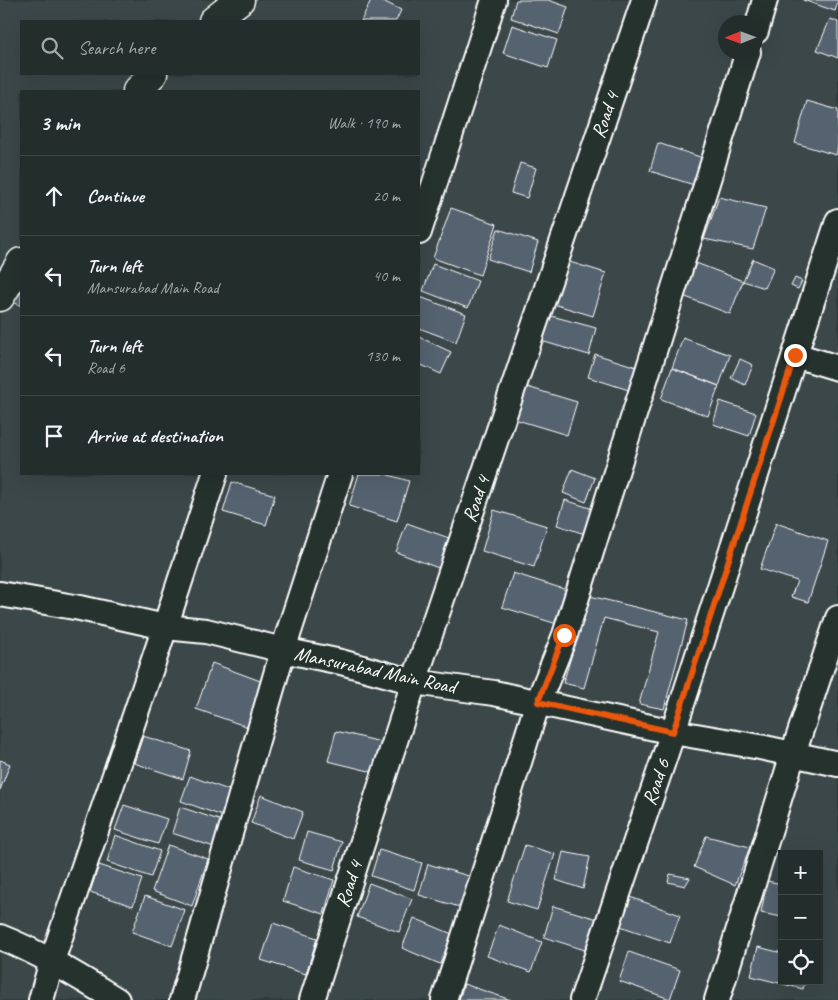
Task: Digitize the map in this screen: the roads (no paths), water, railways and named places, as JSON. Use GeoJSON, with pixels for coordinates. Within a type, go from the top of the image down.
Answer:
{"type":"FeatureCollection","features":[{"type":"Feature","properties":{"kind":"street"},"geometry":{"type":"LineString","coordinates":[[214,20],[240,0]]}},
{"type":"Feature","properties":{"kind":"street"},"geometry":{"type":"LineString","coordinates":[[420,229],[494,0]]}},
{"type":"Feature","properties":{"kind":"street","name":"Road 4"},"geometry":{"type":"LineString","coordinates":[[312,1000],[414,682],[644,0]]}},
{"type":"Feature","properties":{"kind":"street"},"geometry":{"type":"LineString","coordinates":[[761,15],[766,0]]}},
{"type":"Feature","properties":{"kind":"street"},"geometry":{"type":"LineString","coordinates":[[444,1000],[538,702],[564,635],[745,60]]}},
{"type":"Feature","properties":{"kind":"street"},"geometry":{"type":"LineString","coordinates":[[138,90],[153,75]]}},
{"type":"Feature","properties":{"kind":"street","name":"Road 6"},"geometry":{"type":"LineString","coordinates":[[582,1000],[673,732],[838,221]]}},
{"type":"Feature","properties":{"kind":"street"},"geometry":{"type":"LineString","coordinates":[[0,297],[20,264]]}},
{"type":"Feature","properties":{"kind":"street"},"geometry":{"type":"LineString","coordinates":[[795,355],[838,368]]}},
{"type":"Feature","properties":{"kind":"street"},"geometry":{"type":"LineString","coordinates":[[41,1000],[52,961],[215,475]]}},
{"type":"Feature","properties":{"kind":"street"},"geometry":{"type":"LineString","coordinates":[[182,1000],[283,650],[340,475]]}},
{"type":"Feature","properties":{"kind":"street","name":"Mansurabad Main Road"},"geometry":{"type":"LineString","coordinates":[[0,594],[80,608],[165,627],[206,631],[341,662],[414,682],[494,693],[673,732],[838,764]]}},
{"type":"Feature","properties":{"kind":"street"},"geometry":{"type":"LineString","coordinates":[[717,1000],[793,754],[838,618]]}},
{"type":"Feature","properties":{"kind":"street"},"geometry":{"type":"LineString","coordinates":[[0,937],[21,945],[52,961],[117,1000]]}}]}
